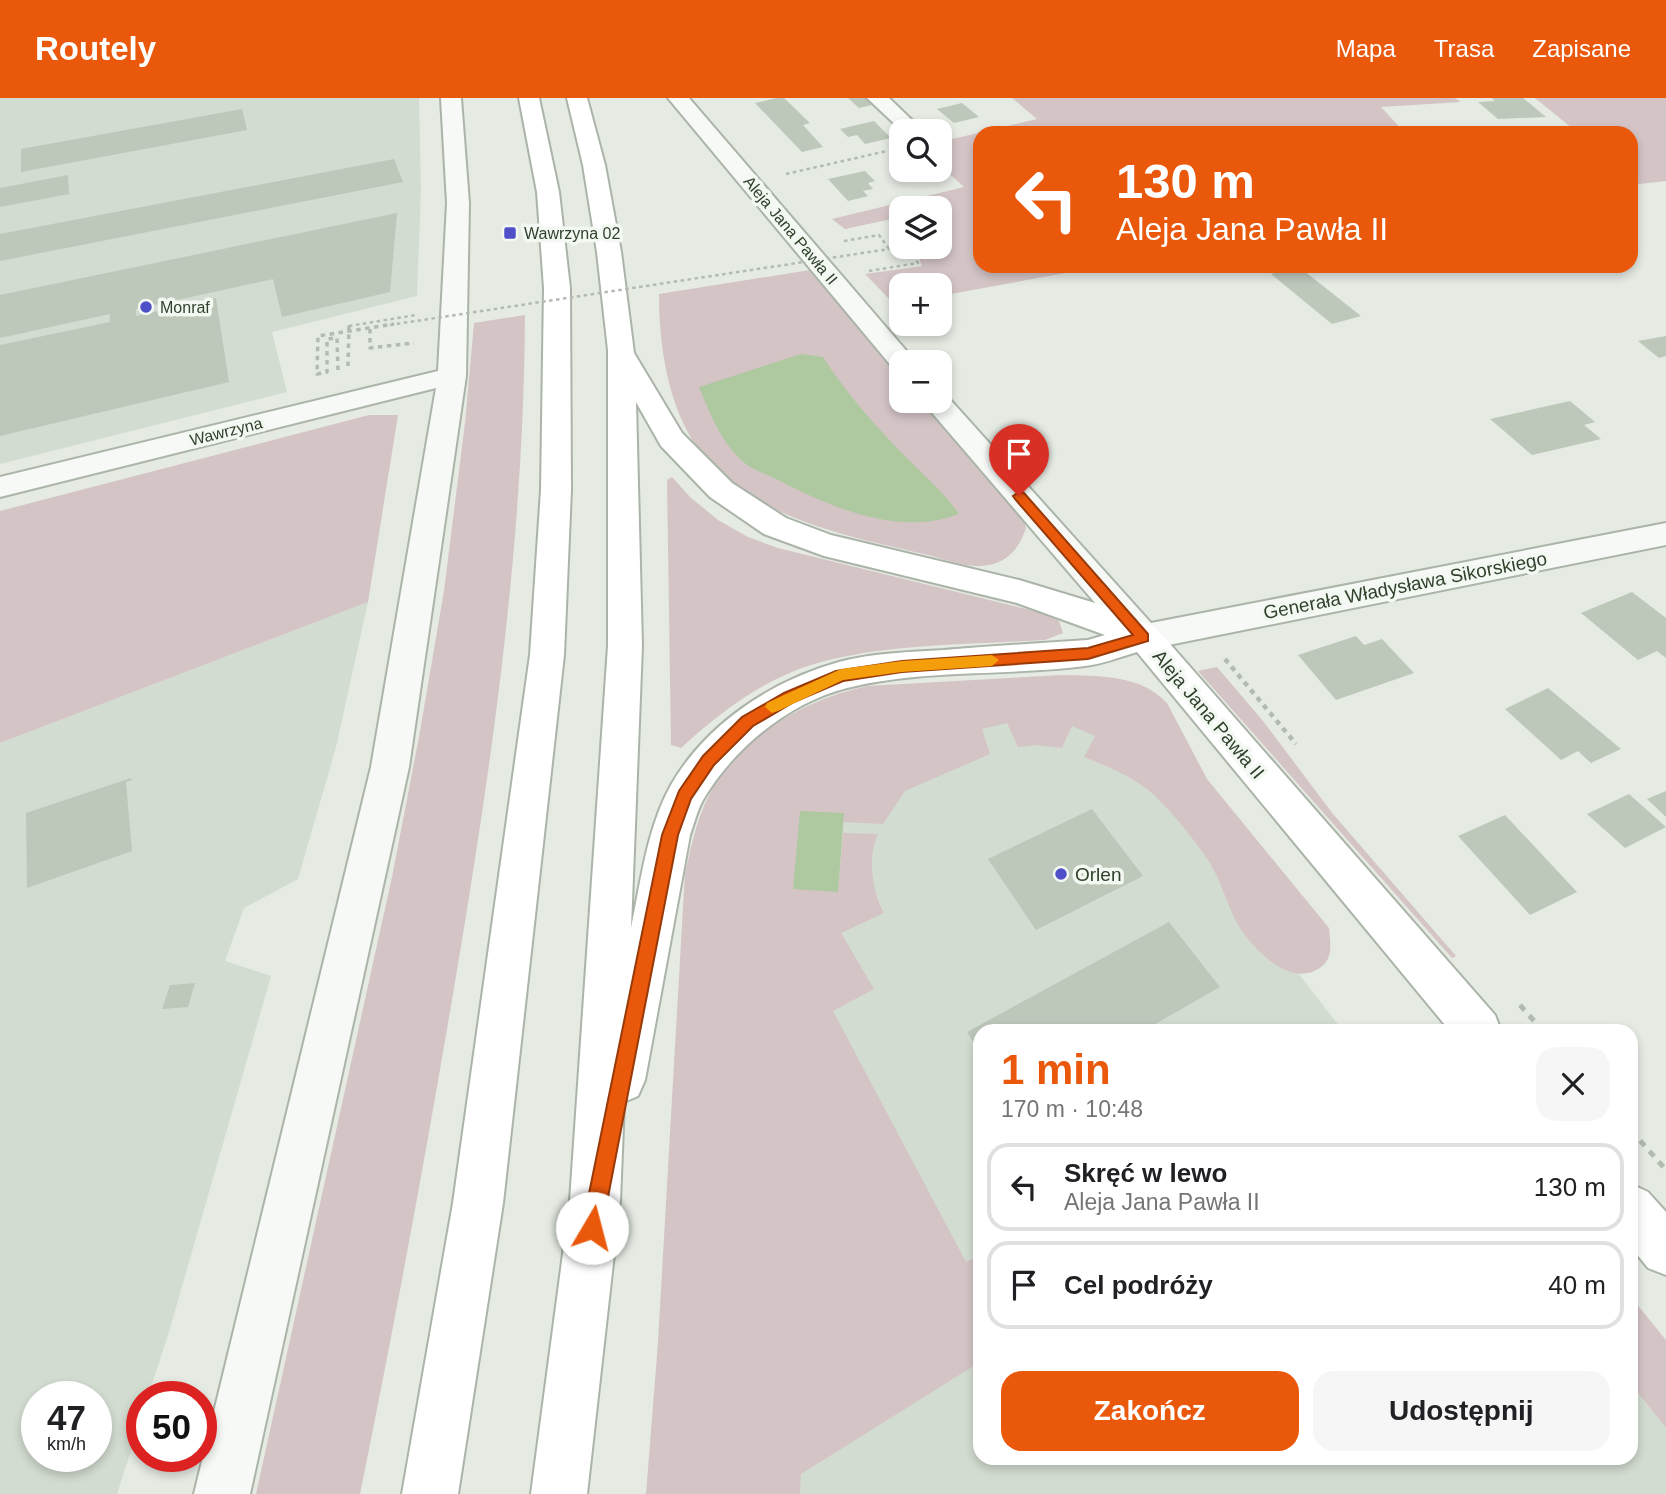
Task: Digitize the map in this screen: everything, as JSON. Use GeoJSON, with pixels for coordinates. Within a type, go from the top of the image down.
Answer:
{"type":"FeatureCollection","features":[{"type":"Feature","properties":{"kind":"main road"},"geometry":{"type":"LineString","coordinates":[[430,1494],[480,1189],[547,656],[556,490],[556,288],[548,192],[529,98]]}},
{"type":"Feature","properties":{"kind":"main road"},"geometry":{"type":"LineString","coordinates":[[559,1494],[595,1201],[625,646],[621,351],[609,252],[594,165],[577,98]]}},
{"type":"Feature","properties":{"kind":"main road"},"geometry":{"type":"LineString","coordinates":[[621,351],[671,439],[721,490],[775,526],[824,545],[1019,592],[1083,612],[1143,637]]}},
{"type":"Feature","properties":{"kind":"main road"},"geometry":{"type":"LineString","coordinates":[[595,1201],[670,835],[684,796],[709,760],[748,722],[789,697],[841,675],[902,666],[1088,653],[1143,637]]}},
{"type":"Feature","properties":{"kind":"main road","name":"Aleja Jana Pawła II"},"geometry":{"type":"LineString","coordinates":[[1143,637],[1473,1024]]}},
{"type":"Feature","properties":{"kind":"main road"},"geometry":{"type":"LineString","coordinates":[[1638,1217],[1666,1250]]}},
{"type":"Feature","properties":{"kind":"street"},"geometry":{"type":"LineString","coordinates":[[222,1494],[390,767],[452,376],[458,203],[451,98]]}},
{"type":"Feature","properties":{"kind":"street","name":"Aleja Jana Pawła II"},"geometry":{"type":"LineString","coordinates":[[678,98],[893,350]]}},
{"type":"Feature","properties":{"kind":"street"},"geometry":{"type":"LineString","coordinates":[[877,98],[900,119]]}},
{"type":"Feature","properties":{"kind":"street","name":"Wawrzyna"},"geometry":{"type":"LineString","coordinates":[[0,487],[452,376]]}},
{"type":"Feature","properties":{"kind":"street","name":"Aleja Jana Pawła II"},"geometry":{"type":"LineString","coordinates":[[947,413],[1143,637]]}},
{"type":"Feature","properties":{"kind":"street","name":"Generała Władysława Sikorskiego"},"geometry":{"type":"LineString","coordinates":[[1143,637],[1666,534]]}},
{"type":"Feature","properties":{"kind":"path"},"geometry":{"type":"LineString","coordinates":[[750,183],[888,150]]}},
{"type":"Feature","properties":{"kind":"path"},"geometry":{"type":"LineString","coordinates":[[454,319],[426,324],[425,313],[349,324],[348,369],[338,370],[337,338],[327,339],[327,372],[317,374],[318,336],[370,329],[889,248],[879,235],[842,242]]}},
{"type":"Feature","properties":{"kind":"path"},"geometry":{"type":"LineString","coordinates":[[844,260],[855,258]]}},
{"type":"Feature","properties":{"kind":"path"},"geometry":{"type":"LineString","coordinates":[[864,272],[918,263],[915,259]]}},
{"type":"Feature","properties":{"kind":"path"},"geometry":{"type":"LineString","coordinates":[[370,329],[370,348],[419,342]]}},
{"type":"Feature","properties":{"kind":"path"},"geometry":{"type":"LineString","coordinates":[[1638,1138],[1666,1170]]}},
{"type":"Feature","properties":{"kind":"shaded area"},"geometry":{"type":"Polygon","coordinates":[[[0,98],[419,98],[421,190],[417,296],[272,332],[287,392],[0,464],[0,98]]]}},
{"type":"Feature","properties":{"kind":"shaded area"},"geometry":{"type":"Polygon","coordinates":[[[1012,98],[1455,98],[1461,102],[1381,107],[1399,126],[1007,126],[1037,119],[1012,98]]]}},
{"type":"Feature","properties":{"kind":"shaded area"},"geometry":{"type":"Polygon","coordinates":[[[1535,98],[1666,98],[1666,181],[1638,183],[1638,126],[1569,126],[1535,98]]]}},
{"type":"Feature","properties":{"kind":"shaded area"},"geometry":{"type":"Polygon","coordinates":[[[973,134],[973,273],[1065,273],[952,294],[952,273],[889,273],[889,299],[865,274],[922,266],[919,259],[952,259],[952,196],[927,196],[964,187],[952,176],[952,139],[973,134]]]}},
{"type":"Feature","properties":{"kind":"shaded area"},"geometry":{"type":"Polygon","coordinates":[[[889,205],[889,220],[845,229],[832,219],[889,205]]]}},
{"type":"Feature","properties":{"kind":"shaded area"},"geometry":{"type":"Polygon","coordinates":[[[810,270],[889,362],[889,413],[933,413],[1022,515],[1026,528],[1015,549],[1004,559],[990,565],[952,562],[863,540],[802,521],[746,493],[721,474],[700,451],[680,416],[664,355],[659,294],[810,270]]]}},
{"type":"Feature","properties":{"kind":"shaded area"},"geometry":{"type":"Polygon","coordinates":[[[525,315],[519,481],[494,729],[470,894],[434,1106],[360,1494],[256,1494],[392,877],[419,737],[444,591],[465,423],[474,323],[525,315]]]}},
{"type":"Feature","properties":{"kind":"shaded area"},"geometry":{"type":"Polygon","coordinates":[[[801,354],[823,357],[864,412],[959,514],[913,522],[867,516],[822,501],[754,469],[730,448],[699,387],[801,354]]]}},
{"type":"Feature","properties":{"kind":"shaded area"},"geometry":{"type":"Polygon","coordinates":[[[369,415],[398,415],[368,602],[0,743],[0,511],[369,415]]]}},
{"type":"Feature","properties":{"kind":"shaded area"},"geometry":{"type":"Polygon","coordinates":[[[672,477],[690,497],[718,520],[748,537],[778,548],[1042,613],[1059,621],[1063,633],[1045,640],[897,649],[811,665],[793,671],[742,699],[681,748],[671,745],[667,480],[672,477]]]}},
{"type":"Feature","properties":{"kind":"shaded area"},"geometry":{"type":"Polygon","coordinates":[[[368,602],[336,747],[298,879],[244,908],[225,961],[271,976],[153,1381],[126,1381],[126,1466],[117,1494],[0,1494],[0,743],[368,602]]]}},
{"type":"Feature","properties":{"kind":"shaded area"},"geometry":{"type":"Polygon","coordinates":[[[1217,667],[1263,721],[1333,814],[1456,956],[1452,958],[1198,671],[1217,667]]]}},
{"type":"Feature","properties":{"kind":"shaded area"},"geometry":{"type":"Polygon","coordinates":[[[1061,675],[1118,678],[1156,694],[1167,703],[1207,779],[1329,928],[1328,959],[1310,973],[1298,974],[1287,971],[1265,957],[1240,928],[1211,865],[1184,828],[1161,802],[1138,783],[1084,757],[1095,736],[1072,726],[1062,748],[1036,745],[1018,747],[1007,723],[982,729],[990,754],[905,791],[883,824],[843,822],[843,813],[838,892],[843,833],[878,834],[873,853],[872,874],[876,895],[884,913],[841,933],[874,989],[833,1011],[966,1262],[973,1258],[973,1366],[801,1474],[800,1494],[646,1494],[658,1342],[685,873],[694,834],[714,787],[729,765],[747,746],[791,714],[816,702],[867,686],[1061,675]]]}},
{"type":"Feature","properties":{"kind":"shaded area"},"geometry":{"type":"Polygon","coordinates":[[[1092,707],[1338,1024],[973,1024],[973,1465],[1638,1465],[1638,1393],[1666,1428],[1666,1494],[800,1494],[779,822],[912,731],[1092,707]]]}},
{"type":"Feature","properties":{"kind":"shaded area"},"geometry":{"type":"Polygon","coordinates":[[[800,811],[844,813],[838,892],[793,889],[800,811]]]}},
{"type":"Feature","properties":{"kind":"shaded area"},"geometry":{"type":"Polygon","coordinates":[[[1638,1306],[1666,1340],[1666,1428],[1638,1393],[1638,1306]]]}},
{"type":"Feature","properties":{"kind":"building"},"geometry":{"type":"Polygon","coordinates":[[[784,98],[810,123],[803,125],[823,147],[802,152],[755,103],[784,98]]]}},
{"type":"Feature","properties":{"kind":"building"},"geometry":{"type":"Polygon","coordinates":[[[848,98],[865,98],[872,105],[859,108],[848,98]]]}},
{"type":"Feature","properties":{"kind":"building"},"geometry":{"type":"Polygon","coordinates":[[[1492,98],[1523,98],[1546,117],[1498,119],[1478,102],[1495,101],[1492,98]]]}},
{"type":"Feature","properties":{"kind":"building"},"geometry":{"type":"Polygon","coordinates":[[[962,103],[979,117],[954,123],[937,109],[962,103]]]}},
{"type":"Feature","properties":{"kind":"building"},"geometry":{"type":"Polygon","coordinates":[[[242,109],[247,130],[21,172],[21,149],[242,109]]]}},
{"type":"Feature","properties":{"kind":"building"},"geometry":{"type":"Polygon","coordinates":[[[874,121],[889,138],[865,144],[857,135],[848,137],[840,129],[874,121]]]}},
{"type":"Feature","properties":{"kind":"building"},"geometry":{"type":"Polygon","coordinates":[[[394,159],[403,182],[0,261],[0,234],[394,159]]]}},
{"type":"Feature","properties":{"kind":"building"},"geometry":{"type":"Polygon","coordinates":[[[865,171],[875,181],[868,183],[873,189],[863,191],[868,196],[848,201],[828,179],[865,171]]]}},
{"type":"Feature","properties":{"kind":"building"},"geometry":{"type":"Polygon","coordinates":[[[68,175],[69,194],[0,207],[0,188],[68,175]]]}},
{"type":"Feature","properties":{"kind":"building"},"geometry":{"type":"Polygon","coordinates":[[[397,213],[390,292],[282,317],[273,279],[136,309],[136,316],[216,298],[229,382],[0,436],[0,345],[110,322],[110,314],[0,338],[0,295],[397,213]]]}},
{"type":"Feature","properties":{"kind":"building"},"geometry":{"type":"Polygon","coordinates":[[[1307,273],[1361,316],[1332,324],[1271,274],[1307,273]]]}},
{"type":"Feature","properties":{"kind":"building"},"geometry":{"type":"Polygon","coordinates":[[[1666,336],[1666,356],[1659,358],[1638,341],[1666,336]]]}},
{"type":"Feature","properties":{"kind":"building"},"geometry":{"type":"Polygon","coordinates":[[[1570,401],[1595,422],[1584,425],[1601,439],[1532,455],[1490,419],[1570,401]]]}},
{"type":"Feature","properties":{"kind":"building"},"geometry":{"type":"Polygon","coordinates":[[[1632,592],[1666,618],[1666,658],[1657,651],[1638,660],[1581,613],[1632,592]]]}},
{"type":"Feature","properties":{"kind":"building"},"geometry":{"type":"Polygon","coordinates":[[[1356,636],[1364,645],[1382,639],[1414,673],[1336,700],[1298,655],[1356,636]]]}},
{"type":"Feature","properties":{"kind":"building"},"geometry":{"type":"Polygon","coordinates":[[[1548,688],[1621,749],[1591,763],[1578,751],[1561,760],[1505,709],[1548,688]]]}},
{"type":"Feature","properties":{"kind":"building"},"geometry":{"type":"Polygon","coordinates":[[[131,778],[132,780],[126,782],[132,851],[27,888],[26,813],[131,778]]]}},
{"type":"Feature","properties":{"kind":"building"},"geometry":{"type":"Polygon","coordinates":[[[1666,791],[1666,817],[1647,799],[1666,791]]]}},
{"type":"Feature","properties":{"kind":"building"},"geometry":{"type":"Polygon","coordinates":[[[1629,794],[1666,827],[1625,848],[1587,814],[1629,794]]]}},
{"type":"Feature","properties":{"kind":"building"},"geometry":{"type":"Polygon","coordinates":[[[1092,809],[1143,876],[1036,930],[988,859],[1092,809]]]}},
{"type":"Feature","properties":{"kind":"building"},"geometry":{"type":"Polygon","coordinates":[[[1505,815],[1577,892],[1530,915],[1458,836],[1505,815]]]}},
{"type":"Feature","properties":{"kind":"building"},"geometry":{"type":"Polygon","coordinates":[[[1169,922],[1220,987],[1155,1024],[982,1024],[1169,922]]]}},
{"type":"Feature","properties":{"kind":"building"},"geometry":{"type":"Polygon","coordinates":[[[195,983],[188,1007],[162,1009],[170,985],[195,983]]]}},
{"type":"Feature","properties":{"kind":"building"},"geometry":{"type":"Polygon","coordinates":[[[973,1029],[973,1042],[967,1032],[973,1029]]]}},
{"type":"Feature","properties":{"kind":"slow traffic"},"geometry":{"type":"LineString","coordinates":[[772,707],[841,675],[902,666],[992,660]]}},
{"type":"Feature","properties":{"kind":"place","name":"Wawrzyna 02"},"geometry":{"type":"Point","coordinates":[510,233]}},
{"type":"Feature","properties":{"kind":"place","name":"Monraf"},"geometry":{"type":"Point","coordinates":[146,307]}},
{"type":"Feature","properties":{"kind":"place","name":"Orlen"},"geometry":{"type":"Point","coordinates":[1061,874]}},
{"type":"Feature","properties":{"kind":"route"},"geometry":{"type":"LineString","coordinates":[[592,1228],[595,1201],[670,835],[684,796],[709,760],[748,722],[789,697],[841,675],[902,666],[1088,653],[1143,637],[1019,496]]}}]}
